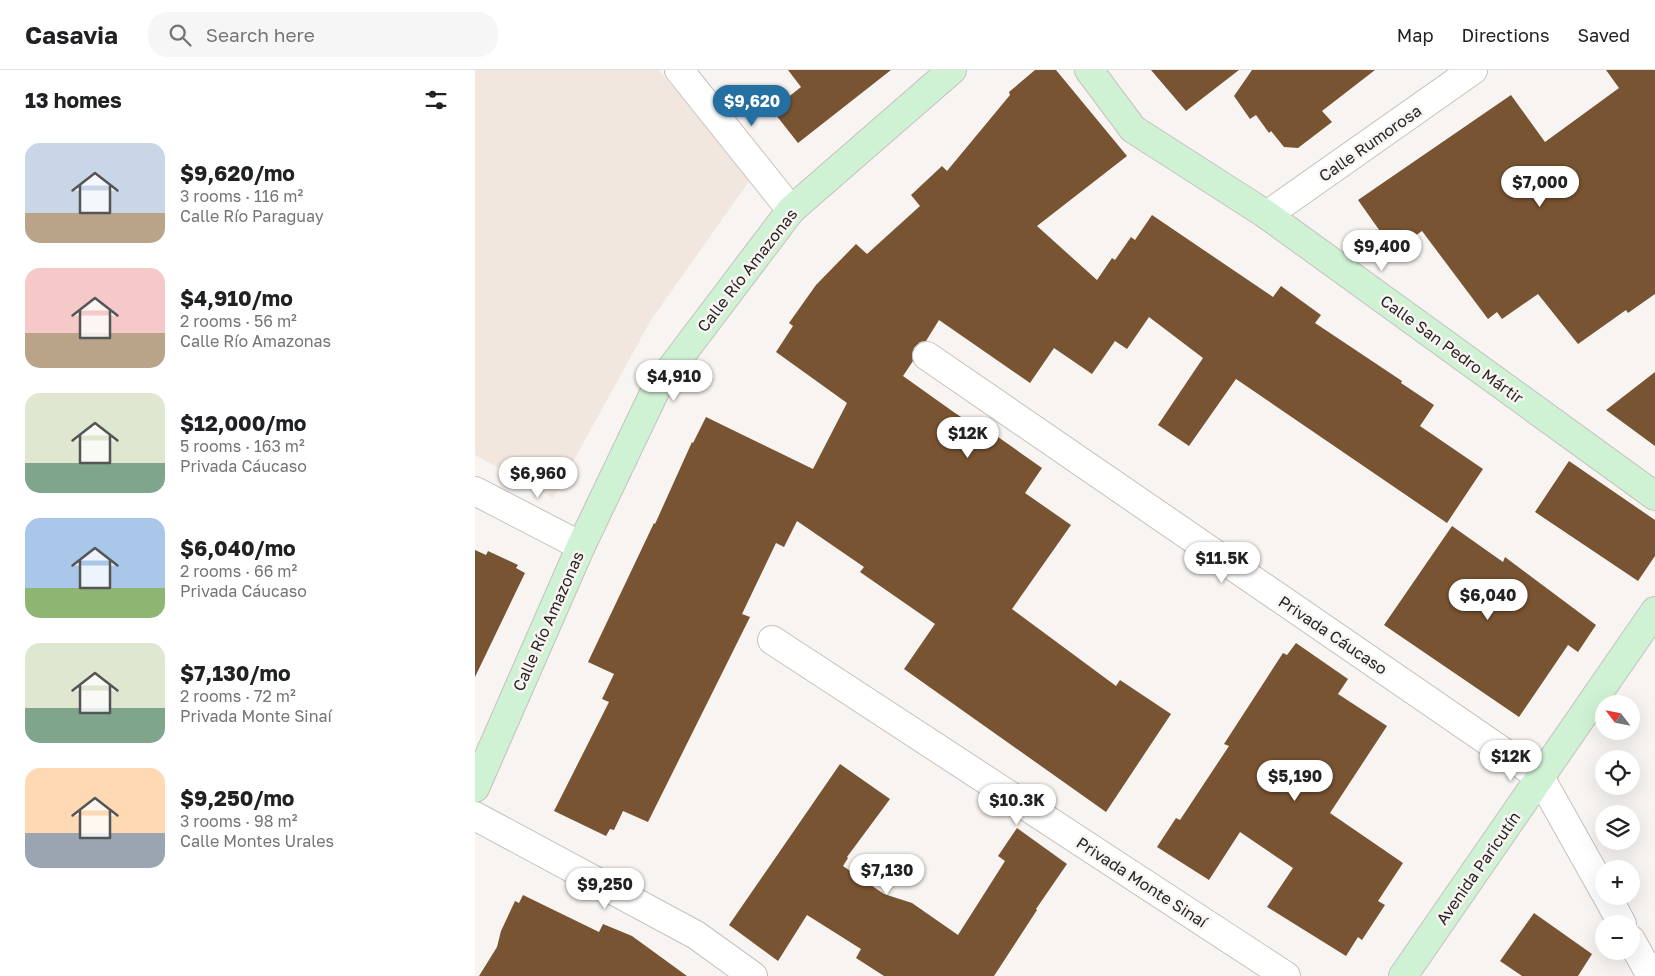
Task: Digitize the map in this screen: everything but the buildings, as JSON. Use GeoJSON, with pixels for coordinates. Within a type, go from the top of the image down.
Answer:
{"type":"FeatureCollection","features":[{"type":"Feature","properties":{"kind":"street"},"geometry":{"type":"LineString","coordinates":[[679,70],[791,210]]}},
{"type":"Feature","properties":{"kind":"street","name":"Calle Río Amazonas"},"geometry":{"type":"LineString","coordinates":[[475,788],[581,546],[657,387],[791,210],[952,70]]}},
{"type":"Feature","properties":{"kind":"street","name":"Calle San Pedro Mártir"},"geometry":{"type":"LineString","coordinates":[[1089,70],[1133,129],[1267,216],[1655,496]]}},
{"type":"Feature","properties":{"kind":"street","name":"Calle Rumorosa"},"geometry":{"type":"LineString","coordinates":[[1267,216],[1473,70]]}},
{"type":"Feature","properties":{"kind":"street","name":"Privada Cáucaso"},"geometry":{"type":"LineString","coordinates":[[927,356],[1541,777]]}},
{"type":"Feature","properties":{"kind":"street"},"geometry":{"type":"LineString","coordinates":[[475,491],[581,546]]}},
{"type":"Feature","properties":{"kind":"street","name":"Avenida Paricutín"},"geometry":{"type":"LineString","coordinates":[[1403,976],[1655,612]]}},
{"type":"Feature","properties":{"kind":"street","name":"Privada Monte Sinaí"},"geometry":{"type":"LineString","coordinates":[[772,640],[1286,976]]}},
{"type":"Feature","properties":{"kind":"street"},"geometry":{"type":"LineString","coordinates":[[1541,777],[1595,874]]}},
{"type":"Feature","properties":{"kind":"street"},"geometry":{"type":"LineString","coordinates":[[475,816],[696,936],[753,976]]}},
{"type":"Feature","properties":{"kind":"street"},"geometry":{"type":"LineString","coordinates":[[1640,956],[1651,976]]}},
{"type":"Feature","properties":{"kind":"shaded area"},"geometry":{"type":"Polygon","coordinates":[[[475,70],[659,70],[750,180],[651,320],[553,498],[475,455],[475,70]]]}}]}
